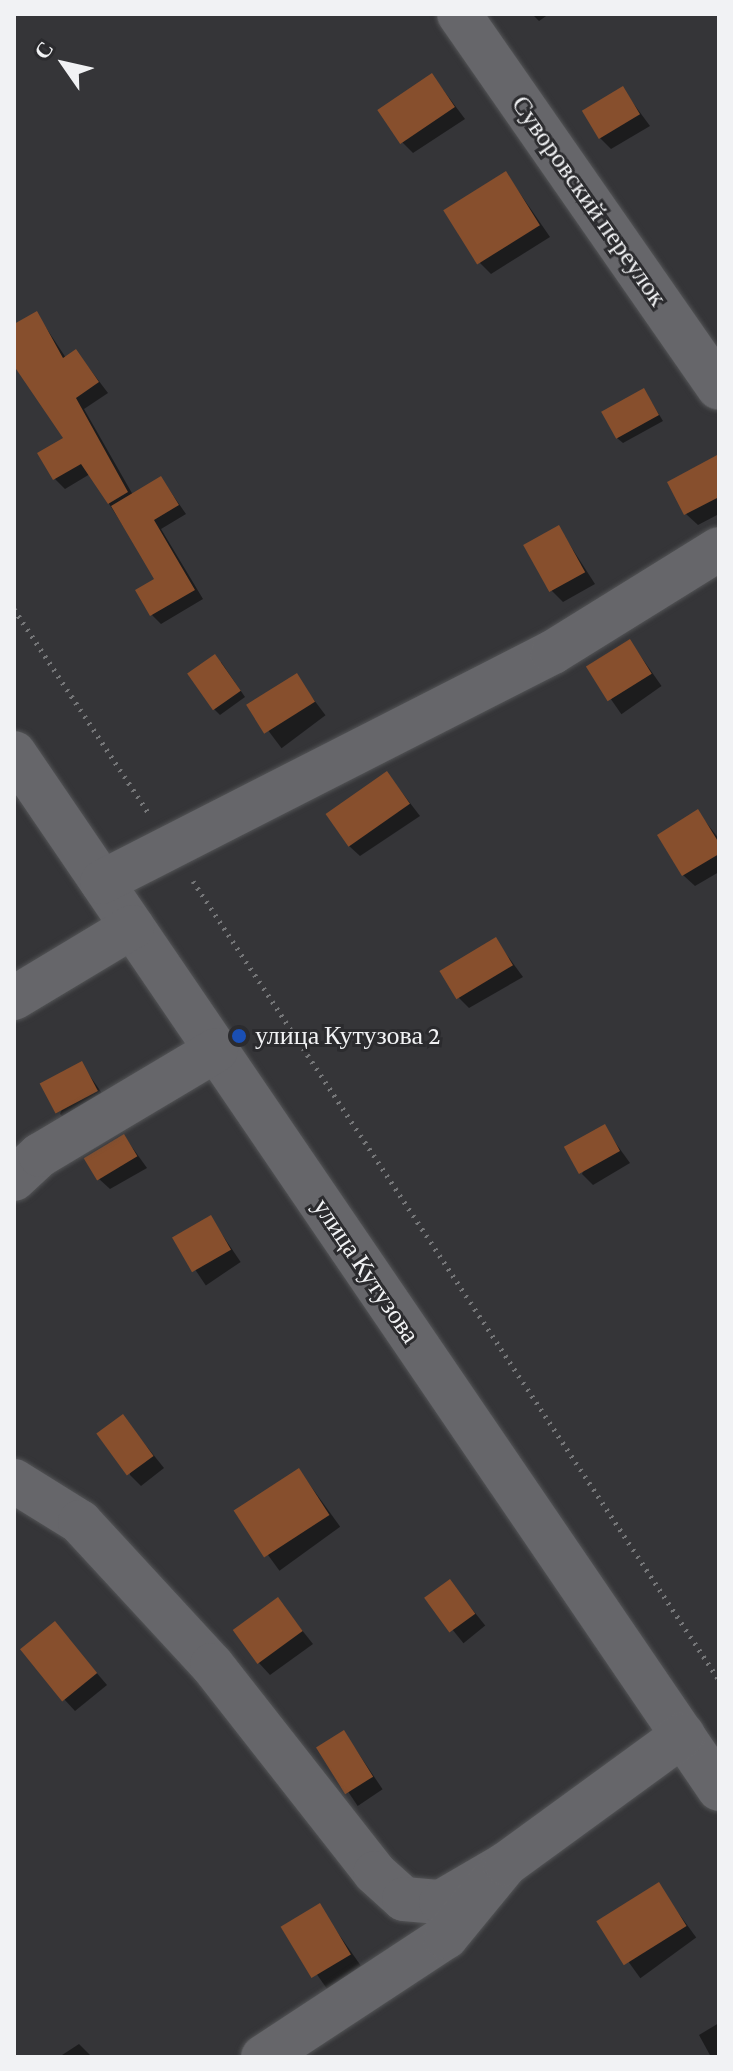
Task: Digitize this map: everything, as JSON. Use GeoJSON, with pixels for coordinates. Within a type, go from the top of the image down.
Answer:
{"type":"FeatureCollection","features":[{"type":"Feature","properties":{"kind":"street","name":"Суворовский переулок"},"geometry":{"type":"LineString","coordinates":[[459,14],[719,388]]}},
{"type":"Feature","properties":{"kind":"street"},"geometry":{"type":"LineString","coordinates":[[102,882],[553,652],[719,549]]}},
{"type":"Feature","properties":{"kind":"street","name":"улица Кутузова"},"geometry":{"type":"LineString","coordinates":[[14,753],[706,1761]]}},
{"type":"Feature","properties":{"kind":"street"},"geometry":{"type":"LineString","coordinates":[[14,998],[132,927]]}},
{"type":"Feature","properties":{"kind":"street"},"geometry":{"type":"LineString","coordinates":[[14,1179],[40,1155],[216,1050]]}},
{"type":"Feature","properties":{"kind":"street"},"geometry":{"type":"LineString","coordinates":[[14,1481],[80,1522],[212,1665],[375,1873],[404,1899],[441,1902],[506,1864],[706,1761]]}},
{"type":"Feature","properties":{"kind":"street"},"geometry":{"type":"LineString","coordinates":[[263,2057],[446,1937],[506,1864]]}},
{"type":"Feature","properties":{"kind":"path"},"geometry":{"type":"LineString","coordinates":[[14,609],[719,1680]]}},
{"type":"Feature","properties":{"kind":"building"},"geometry":{"type":"Polygon","coordinates":[[[432,73],[455,107],[400,144],[377,110],[432,73]]]}},
{"type":"Feature","properties":{"kind":"building"},"geometry":{"type":"Polygon","coordinates":[[[623,86],[640,114],[599,139],[582,111],[623,86]]]}},
{"type":"Feature","properties":{"kind":"building"},"geometry":{"type":"Polygon","coordinates":[[[506,171],[540,225],[477,264],[443,210],[506,171]]]}},
{"type":"Feature","properties":{"kind":"building"},"geometry":{"type":"Polygon","coordinates":[[[37,311],[63,358],[76,349],[99,382],[76,398],[128,492],[108,504],[81,464],[53,480],[37,453],[63,438],[14,366],[14,324],[37,311]]]}},
{"type":"Feature","properties":{"kind":"building"},"geometry":{"type":"Polygon","coordinates":[[[644,388],[659,415],[616,439],[601,412],[644,388]]]}},
{"type":"Feature","properties":{"kind":"building"},"geometry":{"type":"Polygon","coordinates":[[[719,454],[719,497],[684,515],[667,482],[719,454]]]}},
{"type":"Feature","properties":{"kind":"building"},"geometry":{"type":"Polygon","coordinates":[[[161,476],[179,505],[154,520],[195,590],[150,616],[135,590],[154,579],[111,506],[161,476]]]}},
{"type":"Feature","properties":{"kind":"building"},"geometry":{"type":"Polygon","coordinates":[[[559,525],[585,572],[549,592],[523,545],[559,525]]]}},
{"type":"Feature","properties":{"kind":"building"},"geometry":{"type":"Polygon","coordinates":[[[630,639],[652,674],[608,701],[586,667],[630,639]]]}},
{"type":"Feature","properties":{"kind":"building"},"geometry":{"type":"Polygon","coordinates":[[[215,654],[241,691],[213,710],[187,674],[215,654]]]}},
{"type":"Feature","properties":{"kind":"building"},"geometry":{"type":"Polygon","coordinates":[[[297,673],[315,702],[264,734],[246,705],[297,673]]]}},
{"type":"Feature","properties":{"kind":"building"},"geometry":{"type":"Polygon","coordinates":[[[387,771],[410,804],[349,847],[326,814],[387,771]]]}},
{"type":"Feature","properties":{"kind":"building"},"geometry":{"type":"Polygon","coordinates":[[[698,809],[719,843],[719,854],[682,876],[657,835],[698,809]]]}},
{"type":"Feature","properties":{"kind":"building"},"geometry":{"type":"Polygon","coordinates":[[[496,937],[513,965],[456,999],[439,971],[496,937]]]}},
{"type":"Feature","properties":{"kind":"building"},"geometry":{"type":"Polygon","coordinates":[[[82,1061],[98,1091],[56,1114],[40,1084],[82,1061]]]}},
{"type":"Feature","properties":{"kind":"building"},"geometry":{"type":"Polygon","coordinates":[[[605,1124],[620,1151],[579,1174],[564,1147],[605,1124]]]}},
{"type":"Feature","properties":{"kind":"building"},"geometry":{"type":"Polygon","coordinates":[[[124,1134],[137,1156],[97,1180],[84,1158],[124,1134]]]}},
{"type":"Feature","properties":{"kind":"building"},"geometry":{"type":"Polygon","coordinates":[[[211,1215],[231,1250],[192,1272],[172,1238],[211,1215]]]}},
{"type":"Feature","properties":{"kind":"building"},"geometry":{"type":"Polygon","coordinates":[[[123,1414],[154,1456],[127,1475],[96,1433],[123,1414]]]}},
{"type":"Feature","properties":{"kind":"building"},"geometry":{"type":"Polygon","coordinates":[[[299,1468],[329,1515],[264,1557],[234,1510],[299,1468]]]}},
{"type":"Feature","properties":{"kind":"building"},"geometry":{"type":"Polygon","coordinates":[[[450,1579],[475,1614],[449,1633],[424,1598],[450,1579]]]}},
{"type":"Feature","properties":{"kind":"building"},"geometry":{"type":"Polygon","coordinates":[[[278,1597],[303,1631],[257,1664],[233,1630],[278,1597]]]}},
{"type":"Feature","properties":{"kind":"building"},"geometry":{"type":"Polygon","coordinates":[[[55,1621],[97,1673],[62,1701],[20,1649],[55,1621]]]}},
{"type":"Feature","properties":{"kind":"building"},"geometry":{"type":"Polygon","coordinates":[[[344,1730],[373,1777],[345,1794],[316,1747],[344,1730]]]}},
{"type":"Feature","properties":{"kind":"building"},"geometry":{"type":"Polygon","coordinates":[[[659,1882],[687,1926],[624,1965],[596,1921],[659,1882]]]}},
{"type":"Feature","properties":{"kind":"building"},"geometry":{"type":"Polygon","coordinates":[[[320,1903],[351,1954],[311,1978],[281,1927],[320,1903]]]}},
{"type":"Feature","properties":{"kind":"place","name":"улица Кутузова 2"},"geometry":{"type":"Point","coordinates":[239,1036]}}]}
